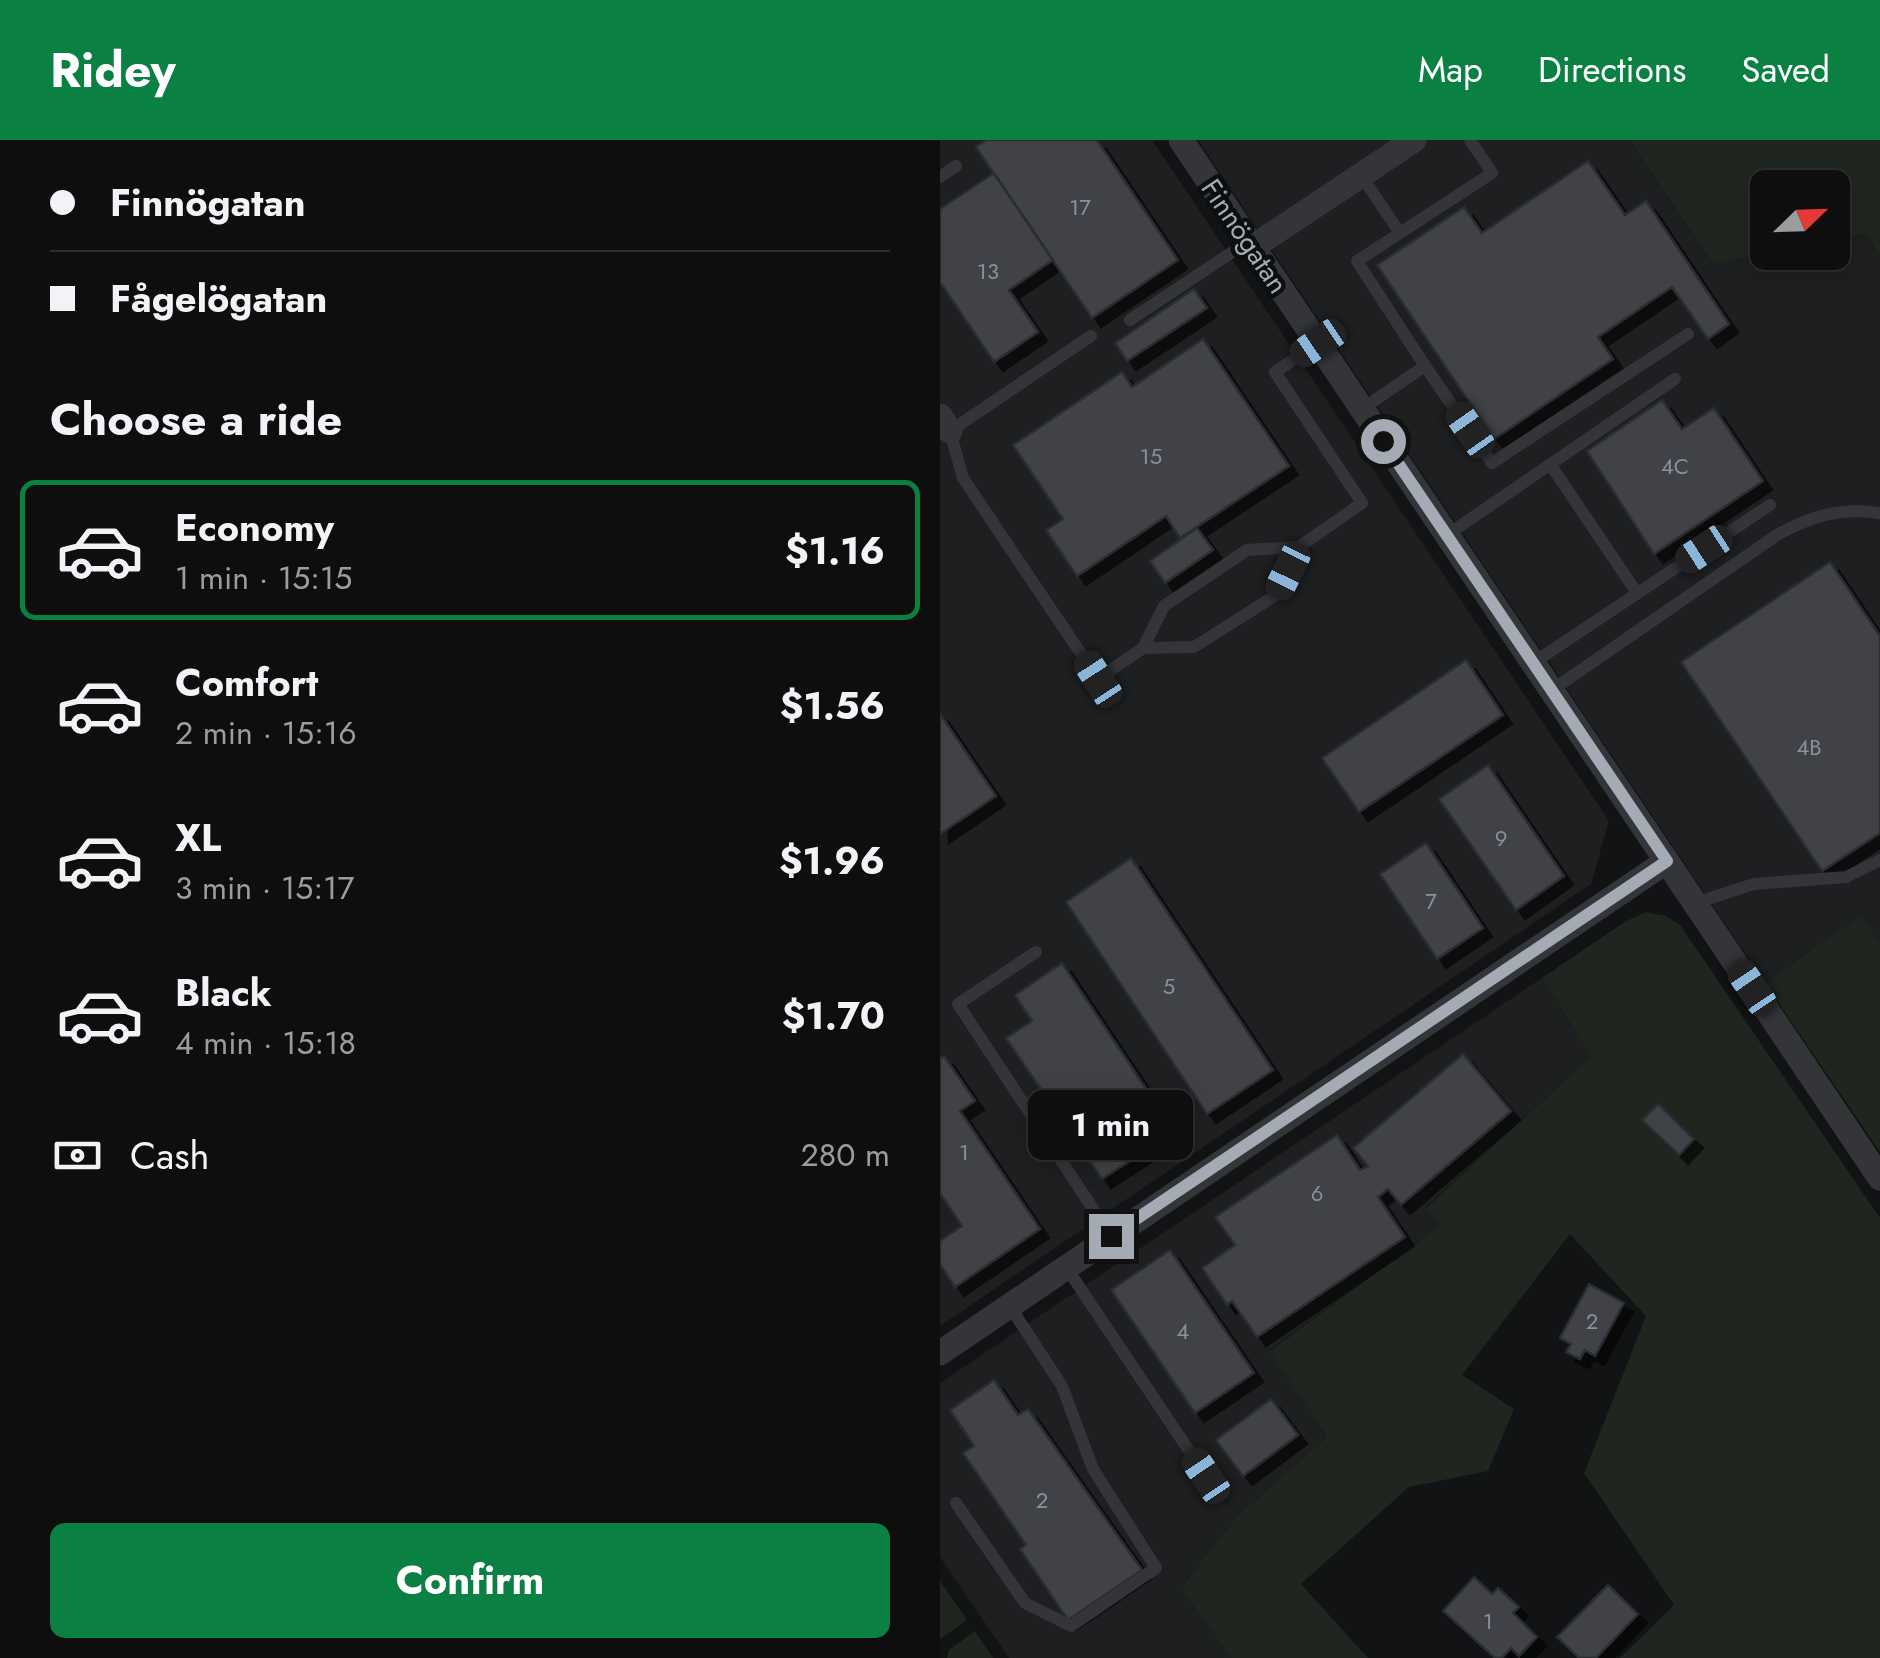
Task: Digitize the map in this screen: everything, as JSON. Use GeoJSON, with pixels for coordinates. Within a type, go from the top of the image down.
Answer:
{"type":"FeatureCollection","features":[{"type":"Feature","properties":{"kind":"street","name":"Finnögatan"},"geometry":{"type":"LineString","coordinates":[[1181,140],[1880,1178]]}},
{"type":"Feature","properties":{"kind":"street"},"geometry":{"type":"LineString","coordinates":[[1251,244],[1414,140]]}},
{"type":"Feature","properties":{"kind":"street"},"geometry":{"type":"LineString","coordinates":[[940,1352],[1667,861]]}},
{"type":"Feature","properties":{"kind":"lane"},"geometry":{"type":"LineString","coordinates":[[1470,140],[1492,173],[1358,261],[1492,463],[1688,334]]}},
{"type":"Feature","properties":{"kind":"lane"},"geometry":{"type":"LineString","coordinates":[[940,178],[956,166]]}},
{"type":"Feature","properties":{"kind":"lane"},"geometry":{"type":"LineString","coordinates":[[1361,175],[1400,233]]}},
{"type":"Feature","properties":{"kind":"lane"},"geometry":{"type":"LineString","coordinates":[[1130,320],[1251,244]]}},
{"type":"Feature","properties":{"kind":"lane"},"geometry":{"type":"LineString","coordinates":[[1091,336],[945,423],[963,478],[1098,679],[1143,648],[1164,606],[1248,550],[1299,547]]}},
{"type":"Feature","properties":{"kind":"lane"},"geometry":{"type":"LineString","coordinates":[[1143,648],[1194,648],[1276,595],[1299,547],[1362,504],[1275,372],[1318,343]]}},
{"type":"Feature","properties":{"kind":"lane"},"geometry":{"type":"LineString","coordinates":[[1362,409],[1425,366]]}},
{"type":"Feature","properties":{"kind":"lane"},"geometry":{"type":"LineString","coordinates":[[1446,535],[1675,379]]}},
{"type":"Feature","properties":{"kind":"lane"},"geometry":{"type":"LineString","coordinates":[[1550,464],[1638,593]]}},
{"type":"Feature","properties":{"kind":"lane"},"geometry":{"type":"LineString","coordinates":[[1533,663],[1770,504]]}},
{"type":"Feature","properties":{"kind":"lane"},"geometry":{"type":"LineString","coordinates":[[1552,690],[1777,535],[1810,517],[1854,508],[1880,512]]}},
{"type":"Feature","properties":{"kind":"lane"},"geometry":{"type":"LineString","coordinates":[[1695,903],[1754,884],[1846,877],[1880,860]]}},
{"type":"Feature","properties":{"kind":"lane"},"geometry":{"type":"LineString","coordinates":[[1036,952],[958,1004],[1111,1236]]}},
{"type":"Feature","properties":{"kind":"lane"},"geometry":{"type":"LineString","coordinates":[[1066,1267],[1206,1476]]}},
{"type":"Feature","properties":{"kind":"lane"},"geometry":{"type":"LineString","coordinates":[[956,1503],[1025,1603],[1071,1626],[1156,1568],[1093,1469],[1062,1386],[1008,1306]]}},
{"type":"Feature","properties":{"kind":"shaded area"},"geometry":{"type":"Polygon","coordinates":[[[940,140],[1152,140],[1609,821],[1591,884],[940,1326],[940,140]]]}},
{"type":"Feature","properties":{"kind":"shaded area"},"geometry":{"type":"Polygon","coordinates":[[[1198,140],[1630,140],[1713,264],[1750,257],[1750,270],[1850,270],[1850,237],[1866,234],[1880,256],[1880,942],[1861,915],[1765,983],[1198,140]]]}},
{"type":"Feature","properties":{"kind":"shaded area"},"geometry":{"type":"Polygon","coordinates":[[[1630,140],[1880,140],[1880,256],[1866,234],[1850,237],[1850,170],[1750,170],[1750,257],[1713,264],[1630,140]]]}},
{"type":"Feature","properties":{"kind":"shaded area"},"geometry":{"type":"Polygon","coordinates":[[[1646,912],[1666,916],[1680,925],[1880,1218],[1880,1658],[1620,1658],[1674,1605],[1584,1473],[1646,1316],[1570,1234],[1462,1375],[1514,1409],[1488,1471],[1409,1487],[1301,1584],[1368,1658],[1231,1658],[1181,1588],[1236,1517],[1327,1437],[1270,1351],[1440,1225],[1426,1208],[1591,1056],[1542,978],[1626,921],[1646,912]]]}},
{"type":"Feature","properties":{"kind":"shaded area"},"geometry":{"type":"Polygon","coordinates":[[[1861,915],[1880,942],[1880,1152],[1765,983],[1861,915]]]}},
{"type":"Feature","properties":{"kind":"shaded area"},"geometry":{"type":"Polygon","coordinates":[[[1542,978],[1591,1056],[1426,1207],[1440,1225],[1270,1350],[1327,1437],[1236,1517],[1181,1588],[1231,1658],[1009,1658],[940,1557],[940,1383],[1542,978]]]}},
{"type":"Feature","properties":{"kind":"shaded area"},"geometry":{"type":"Polygon","coordinates":[[[940,1581],[967,1620],[940,1639],[940,1581]]]}},
{"type":"Feature","properties":{"kind":"shaded area"},"geometry":{"type":"Polygon","coordinates":[[[975,1631],[993,1658],[947,1658],[949,1650],[975,1631]]]}},
{"type":"Feature","properties":{"kind":"building"},"geometry":{"type":"Polygon","coordinates":[[[986,140],[1097,140],[1178,260],[1092,318],[976,147],[986,140]]]}},
{"type":"Feature","properties":{"kind":"building"},"geometry":{"type":"Polygon","coordinates":[[[1588,161],[1625,215],[1646,201],[1729,324],[1708,339],[1672,287],[1598,337],[1613,359],[1494,439],[1377,265],[1464,207],[1482,233],[1588,161]]]}},
{"type":"Feature","properties":{"kind":"building"},"geometry":{"type":"Polygon","coordinates":[[[994,173],[1053,260],[1009,290],[1038,332],[994,362],[940,282],[940,209],[994,173]]]}},
{"type":"Feature","properties":{"kind":"building"},"geometry":{"type":"Polygon","coordinates":[[[1194,289],[1207,308],[1127,361],[1115,343],[1194,289]]]}},
{"type":"Feature","properties":{"kind":"building"},"geometry":{"type":"Polygon","coordinates":[[[1203,339],[1289,466],[1180,538],[1166,516],[1077,576],[1046,530],[1063,519],[1013,445],[1122,372],[1132,387],[1203,339]]]}},
{"type":"Feature","properties":{"kind":"building"},"geometry":{"type":"Polygon","coordinates":[[[1662,400],[1682,429],[1714,408],[1763,481],[1654,554],[1587,451],[1662,400]]]}},
{"type":"Feature","properties":{"kind":"building"},"geometry":{"type":"Polygon","coordinates":[[[1197,528],[1213,550],[1165,583],[1150,561],[1197,528]]]}},
{"type":"Feature","properties":{"kind":"building"},"geometry":{"type":"Polygon","coordinates":[[[1830,562],[1880,636],[1880,833],[1822,871],[1681,662],[1830,562]]]}},
{"type":"Feature","properties":{"kind":"building"},"geometry":{"type":"Polygon","coordinates":[[[1466,660],[1503,715],[1359,812],[1322,758],[1466,660]]]}},
{"type":"Feature","properties":{"kind":"building"},"geometry":{"type":"Polygon","coordinates":[[[940,714],[996,796],[940,834],[940,714]]]}},
{"type":"Feature","properties":{"kind":"building"},"geometry":{"type":"Polygon","coordinates":[[[1488,765],[1564,876],[1516,910],[1439,799],[1488,765]]]}},
{"type":"Feature","properties":{"kind":"building"},"geometry":{"type":"Polygon","coordinates":[[[1426,843],[1483,928],[1437,959],[1380,874],[1426,843]]]}},
{"type":"Feature","properties":{"kind":"building"},"geometry":{"type":"Polygon","coordinates":[[[1131,858],[1273,1070],[1207,1114],[1066,902],[1131,858]]]}},
{"type":"Feature","properties":{"kind":"building"},"geometry":{"type":"Polygon","coordinates":[[[1062,963],[1175,1132],[1102,1179],[1006,1038],[1032,1021],[1015,995],[1062,963]]]}},
{"type":"Feature","properties":{"kind":"building"},"geometry":{"type":"Polygon","coordinates":[[[1463,1054],[1511,1111],[1401,1205],[1388,1189],[1378,1197],[1405,1237],[1257,1337],[1232,1301],[1227,1305],[1202,1268],[1235,1245],[1215,1217],[1337,1135],[1360,1170],[1368,1166],[1353,1148],[1463,1054]]]}},
{"type":"Feature","properties":{"kind":"building"},"geometry":{"type":"Polygon","coordinates":[[[944,1056],[975,1101],[960,1111],[1040,1229],[955,1287],[940,1264],[940,1241],[962,1226],[940,1193],[940,1058],[944,1056]]]}},
{"type":"Feature","properties":{"kind":"building"},"geometry":{"type":"Polygon","coordinates":[[[1658,1104],[1694,1139],[1679,1155],[1642,1120],[1658,1104]]]}},
{"type":"Feature","properties":{"kind":"building"},"geometry":{"type":"Polygon","coordinates":[[[1170,1250],[1254,1373],[1195,1413],[1111,1290],[1170,1250]]]}},
{"type":"Feature","properties":{"kind":"building"},"geometry":{"type":"Polygon","coordinates":[[[1589,1284],[1624,1303],[1595,1356],[1585,1350],[1580,1359],[1566,1352],[1571,1344],[1560,1338],[1589,1284]]]}},
{"type":"Feature","properties":{"kind":"building"},"geometry":{"type":"Polygon","coordinates":[[[994,1380],[1018,1415],[1028,1409],[1142,1570],[1068,1620],[1020,1549],[1026,1545],[963,1453],[974,1446],[950,1410],[994,1380]]]}},
{"type":"Feature","properties":{"kind":"building"},"geometry":{"type":"Polygon","coordinates":[[[1271,1399],[1298,1435],[1243,1476],[1216,1440],[1271,1399]]]}},
{"type":"Feature","properties":{"kind":"building"},"geometry":{"type":"Polygon","coordinates":[[[1474,1577],[1492,1594],[1498,1588],[1519,1607],[1513,1613],[1537,1637],[1519,1656],[1511,1648],[1502,1658],[1495,1658],[1443,1611],[1474,1577]]]}},
{"type":"Feature","properties":{"kind":"building"},"geometry":{"type":"Polygon","coordinates":[[[1608,1585],[1638,1614],[1596,1658],[1579,1658],[1557,1637],[1608,1585]]]}},
{"type":"Feature","properties":{"kind":"route"},"geometry":{"type":"LineString","coordinates":[[1111,1236],[1667,861],[1383,441]]}}]}
